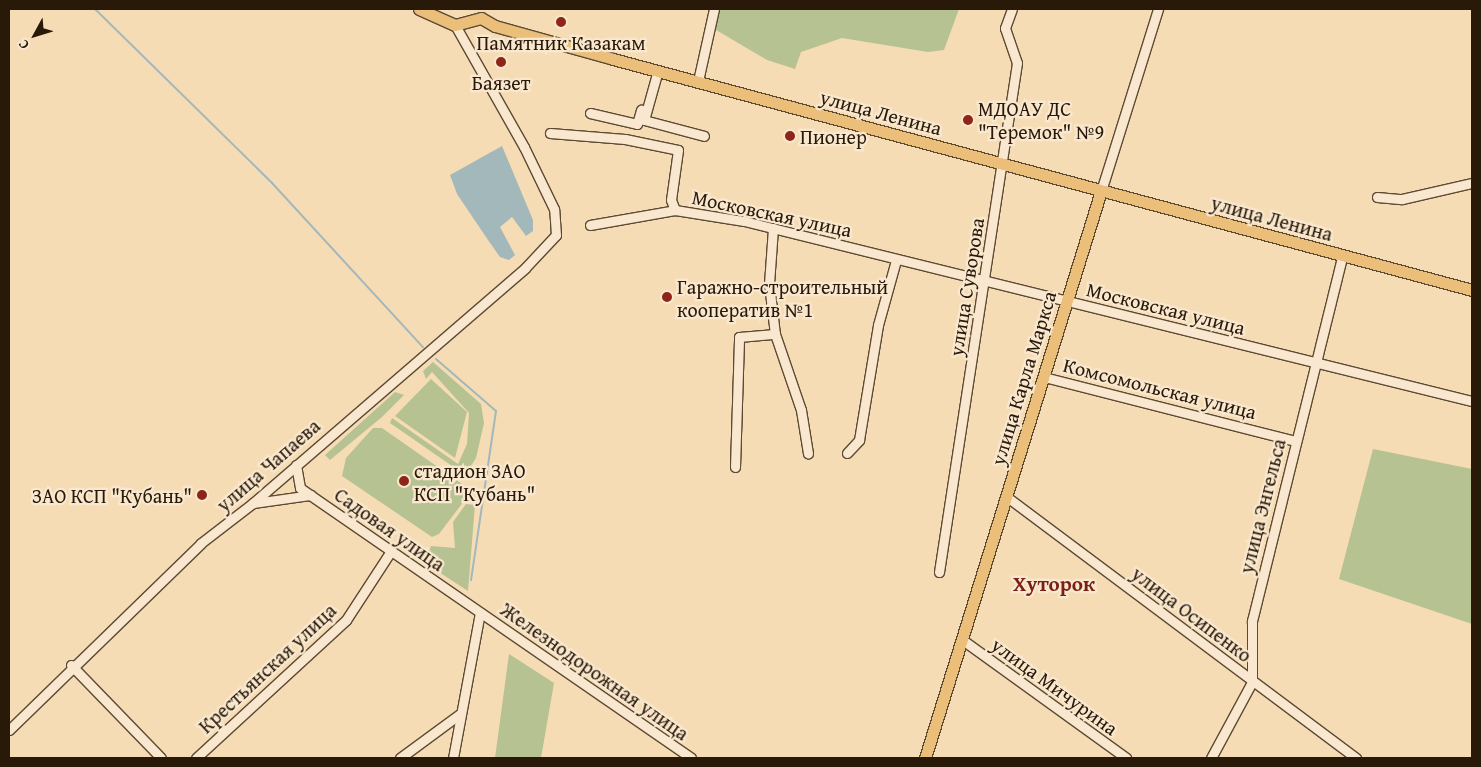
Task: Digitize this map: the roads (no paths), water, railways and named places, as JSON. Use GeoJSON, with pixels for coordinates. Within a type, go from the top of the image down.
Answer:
{"type":"FeatureCollection","features":[{"type":"Feature","properties":{"kind":"main road"},"geometry":{"type":"LineString","coordinates":[[419,9],[455,25]]}},
{"type":"Feature","properties":{"kind":"main road","name":"улица Ленина"},"geometry":{"type":"LineString","coordinates":[[455,25],[481,13],[495,26],[1003,166],[1101,190],[1472,290]]}},
{"type":"Feature","properties":{"kind":"main road","name":"улица Карла Маркса"},"geometry":{"type":"LineString","coordinates":[[925,758],[964,641],[1101,190]]}},
{"type":"Feature","properties":{"kind":"street"},"geometry":{"type":"LineString","coordinates":[[698,81],[714,9]]}},
{"type":"Feature","properties":{"kind":"street","name":"улица Суворова"},"geometry":{"type":"LineString","coordinates":[[939,572],[1003,166],[1017,63],[1005,28],[1012,9]]}},
{"type":"Feature","properties":{"kind":"street","name":"улица Карла Маркса"},"geometry":{"type":"LineString","coordinates":[[1101,190],[1158,9]]}},
{"type":"Feature","properties":{"kind":"street","name":"улица Чапаева"},"geometry":{"type":"LineString","coordinates":[[9,730],[71,664],[202,543],[253,504],[525,268],[556,234],[554,209],[524,147],[455,25]]}},
{"type":"Feature","properties":{"kind":"street"},"geometry":{"type":"LineString","coordinates":[[590,113],[637,124],[655,69]]}},
{"type":"Feature","properties":{"kind":"street"},"geometry":{"type":"LineString","coordinates":[[655,69],[644,120],[704,136]]}},
{"type":"Feature","properties":{"kind":"street","name":"Московская улица"},"geometry":{"type":"LineString","coordinates":[[550,133],[625,139],[678,150],[672,200],[675,210]]}},
{"type":"Feature","properties":{"kind":"street"},"geometry":{"type":"LineString","coordinates":[[1377,197],[1402,199],[1472,182]]}},
{"type":"Feature","properties":{"kind":"street","name":"Московская улица"},"geometry":{"type":"LineString","coordinates":[[590,225],[675,210],[773,228],[1316,364],[1472,401]]}},
{"type":"Feature","properties":{"kind":"street"},"geometry":{"type":"LineString","coordinates":[[773,228],[768,284],[775,334],[801,410],[808,453]]}},
{"type":"Feature","properties":{"kind":"street","name":"улица Энгельса"},"geometry":{"type":"LineString","coordinates":[[1211,758],[1252,682],[1252,621],[1342,256]]}},
{"type":"Feature","properties":{"kind":"street"},"geometry":{"type":"LineString","coordinates":[[847,453],[859,440],[878,325],[896,260]]}},
{"type":"Feature","properties":{"kind":"street"},"geometry":{"type":"LineString","coordinates":[[734,467],[739,337],[775,334]]}},
{"type":"Feature","properties":{"kind":"street","name":"Комсомольская улица"},"geometry":{"type":"LineString","coordinates":[[1044,377],[1296,441]]}},
{"type":"Feature","properties":{"kind":"street","name":"Садовая улица"},"geometry":{"type":"LineString","coordinates":[[296,465],[300,488],[480,612]]}},
{"type":"Feature","properties":{"kind":"street"},"geometry":{"type":"LineString","coordinates":[[253,504],[310,495]]}},
{"type":"Feature","properties":{"kind":"street","name":"улица Осипенко"},"geometry":{"type":"LineString","coordinates":[[1007,497],[1356,758]]}},
{"type":"Feature","properties":{"kind":"street","name":"Крестьянская улица"},"geometry":{"type":"LineString","coordinates":[[196,758],[346,620],[391,551]]}},
{"type":"Feature","properties":{"kind":"street"},"geometry":{"type":"LineString","coordinates":[[453,758],[480,612]]}},
{"type":"Feature","properties":{"kind":"street","name":"Железнодорожная улица"},"geometry":{"type":"LineString","coordinates":[[480,612],[691,758]]}},
{"type":"Feature","properties":{"kind":"street","name":"улица Мичурина"},"geometry":{"type":"LineString","coordinates":[[964,641],[1126,758]]}},
{"type":"Feature","properties":{"kind":"street"},"geometry":{"type":"LineString","coordinates":[[71,664],[161,758]]}},
{"type":"Feature","properties":{"kind":"street"},"geometry":{"type":"LineString","coordinates":[[400,758],[460,714]]}},
{"type":"Feature","properties":{"kind":"waterway"},"geometry":{"type":"LineString","coordinates":[[95,9],[272,183],[423,347]]}},
{"type":"Feature","properties":{"kind":"waterway"},"geometry":{"type":"LineString","coordinates":[[436,359],[496,411],[471,580]]}},
{"type":"Feature","properties":{"kind":"place","name":"Памятник Казакам"},"geometry":{"type":"Point","coordinates":[561,22]}},
{"type":"Feature","properties":{"kind":"place","name":"Баязет"},"geometry":{"type":"Point","coordinates":[501,62]}},
{"type":"Feature","properties":{"kind":"place","name":"МДОАУ ДС \"Теремок\" №9"},"geometry":{"type":"Point","coordinates":[968,120]}},
{"type":"Feature","properties":{"kind":"place","name":"Пионер"},"geometry":{"type":"Point","coordinates":[790,136]}},
{"type":"Feature","properties":{"kind":"place","name":"Гаражно-строительный кооператив №1"},"geometry":{"type":"Point","coordinates":[667,297]}},
{"type":"Feature","properties":{"kind":"place","name":"стадион ЗАО КСП \"Кубань\""},"geometry":{"type":"Point","coordinates":[404,481]}},
{"type":"Feature","properties":{"kind":"place","name":"ЗАО КСП \"Кубань\""},"geometry":{"type":"Point","coordinates":[202,495]}},
{"type":"Feature","properties":{"kind":"district","name":"Хуторок"},"geometry":{"type":"Point","coordinates":[1054,584]}}]}
